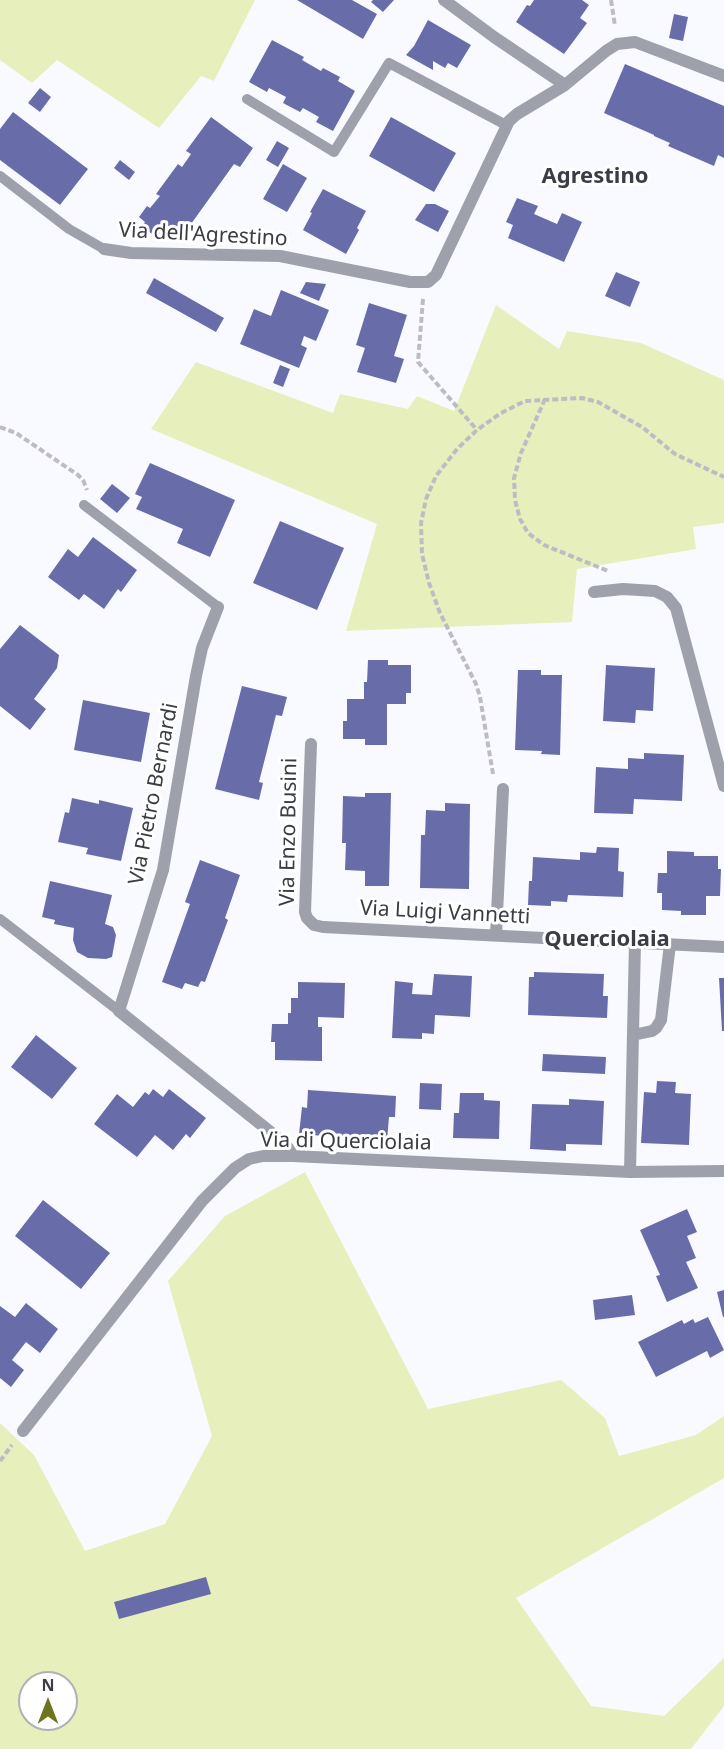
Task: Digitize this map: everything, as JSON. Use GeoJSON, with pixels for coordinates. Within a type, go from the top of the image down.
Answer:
{"type":"FeatureCollection","features":[{"type":"Feature","properties":{"kind":"street"},"geometry":{"type":"LineString","coordinates":[[444,0],[565,85]]}},
{"type":"Feature","properties":{"kind":"street"},"geometry":{"type":"LineString","coordinates":[[424,283],[431,281],[436,274],[506,125],[517,114],[565,85],[606,51],[617,44],[641,43],[724,76]]}},
{"type":"Feature","properties":{"kind":"street","name":"Via dell'Agrestino"},"geometry":{"type":"LineString","coordinates":[[105,249],[131,253],[280,256],[424,283]]}},
{"type":"Feature","properties":{"kind":"street"},"geometry":{"type":"LineString","coordinates":[[594,592],[623,589],[655,591],[668,597],[676,608],[724,786]]}},
{"type":"Feature","properties":{"kind":"street","name":"Via Pietro Bernardi"},"geometry":{"type":"LineString","coordinates":[[119,1011],[163,870],[198,664],[218,607]]}},
{"type":"Feature","properties":{"kind":"street","name":"Via Enzo Busini"},"geometry":{"type":"LineString","coordinates":[[309,921],[305,912],[311,744]]}},
{"type":"Feature","properties":{"kind":"street"},"geometry":{"type":"LineString","coordinates":[[496,935],[502,789]]}},
{"type":"Feature","properties":{"kind":"street","name":"Via Luigi Vannetti"},"geometry":{"type":"LineString","coordinates":[[309,921],[323,927],[724,947]]}},
{"type":"Feature","properties":{"kind":"street"},"geometry":{"type":"LineString","coordinates":[[630,1172],[635,942]]}},
{"type":"Feature","properties":{"kind":"street"},"geometry":{"type":"LineString","coordinates":[[633,1035],[652,1031],[661,1020],[670,944]]}},
{"type":"Feature","properties":{"kind":"street"},"geometry":{"type":"LineString","coordinates":[[119,1011],[273,1134],[293,1156]]}},
{"type":"Feature","properties":{"kind":"street","name":"Via di Querciolaia"},"geometry":{"type":"LineString","coordinates":[[23,1431],[202,1201],[235,1168],[249,1159],[263,1156],[293,1156],[630,1172],[724,1171]]}},
{"type":"Feature","properties":{"kind":"lane"},"geometry":{"type":"LineString","coordinates":[[247,99],[334,152],[389,63],[506,125]]}},
{"type":"Feature","properties":{"kind":"lane","name":"Via dell'Agrestino"},"geometry":{"type":"LineString","coordinates":[[0,176],[69,229],[105,249]]}},
{"type":"Feature","properties":{"kind":"lane"},"geometry":{"type":"LineString","coordinates":[[84,505],[218,607]]}},
{"type":"Feature","properties":{"kind":"lane"},"geometry":{"type":"LineString","coordinates":[[0,919],[119,1011]]}},
{"type":"Feature","properties":{"kind":"path"},"geometry":{"type":"LineString","coordinates":[[611,0],[617,44]]}},
{"type":"Feature","properties":{"kind":"path"},"geometry":{"type":"LineString","coordinates":[[424,283],[418,362],[477,429]]}},
{"type":"Feature","properties":{"kind":"path"},"geometry":{"type":"LineString","coordinates":[[502,789],[493,775],[476,684],[440,613],[422,554],[421,523],[426,499],[436,476],[457,449],[477,429],[501,413],[525,401],[582,398],[598,402],[642,426],[675,454],[724,477]]}},
{"type":"Feature","properties":{"kind":"path"},"geometry":{"type":"LineString","coordinates":[[546,399],[521,453],[514,478],[515,500],[520,519],[528,533],[534,538],[609,572],[619,581],[623,589]]}},
{"type":"Feature","properties":{"kind":"path"},"geometry":{"type":"LineString","coordinates":[[0,428],[16,432],[83,480],[87,490],[84,505]]}},
{"type":"Feature","properties":{"kind":"green space"},"geometry":{"type":"Polygon","coordinates":[[[0,0],[255,0],[214,81],[201,76],[159,128],[57,60],[32,83],[0,60],[0,0]]]}},
{"type":"Feature","properties":{"kind":"green space"},"geometry":{"type":"Polygon","coordinates":[[[496,305],[559,349],[567,331],[641,343],[724,380],[724,523],[693,527],[696,549],[577,569],[572,622],[346,631],[377,524],[151,429],[196,362],[333,413],[340,394],[408,409],[417,396],[454,411],[496,305]]]}},
{"type":"Feature","properties":{"kind":"green space"},"geometry":{"type":"Polygon","coordinates":[[[305,1172],[428,1409],[561,1380],[605,1418],[619,1456],[696,1435],[724,1416],[724,1478],[516,1598],[591,1706],[664,1716],[724,1658],[724,1706],[691,1749],[0,1749],[0,1423],[34,1455],[85,1551],[165,1524],[212,1436],[168,1281],[225,1216],[305,1172]]]}},
{"type":"Feature","properties":{"kind":"building"},"geometry":{"type":"Polygon","coordinates":[[[297,0],[352,0],[377,14],[363,39],[297,0]]]}},
{"type":"Feature","properties":{"kind":"building"},"geometry":{"type":"Polygon","coordinates":[[[373,0],[394,0],[383,12],[371,2],[373,0]]]}},
{"type":"Feature","properties":{"kind":"building"},"geometry":{"type":"Polygon","coordinates":[[[534,0],[582,0],[589,5],[580,18],[587,23],[564,54],[516,22],[527,5],[530,6],[534,0]]]}},
{"type":"Feature","properties":{"kind":"building"},"geometry":{"type":"Polygon","coordinates":[[[674,14],[688,17],[683,41],[669,38],[674,14]]]}},
{"type":"Feature","properties":{"kind":"building"},"geometry":{"type":"Polygon","coordinates":[[[428,20],[471,45],[457,68],[448,63],[445,68],[433,61],[433,70],[406,55],[414,46],[428,20]]]}},
{"type":"Feature","properties":{"kind":"building"},"geometry":{"type":"Polygon","coordinates":[[[272,40],[304,57],[302,60],[321,71],[323,68],[340,77],[338,81],[355,91],[333,131],[316,122],[319,117],[303,108],[300,112],[283,103],[286,97],[269,88],[267,92],[249,82],[272,40]]]}},
{"type":"Feature","properties":{"kind":"building"},"geometry":{"type":"Polygon","coordinates":[[[625,64],[724,106],[724,158],[718,155],[714,166],[668,146],[670,143],[604,113],[625,64]]]}},
{"type":"Feature","properties":{"kind":"building"},"geometry":{"type":"Polygon","coordinates":[[[40,88],[51,97],[40,112],[28,103],[40,88]]]}},
{"type":"Feature","properties":{"kind":"building"},"geometry":{"type":"Polygon","coordinates":[[[13,112],[88,169],[60,205],[0,160],[0,129],[13,112]]]}},
{"type":"Feature","properties":{"kind":"building"},"geometry":{"type":"Polygon","coordinates":[[[211,117],[253,148],[240,167],[234,164],[181,238],[165,227],[158,238],[142,227],[145,222],[139,217],[147,206],[150,208],[160,196],[156,194],[178,164],[182,167],[191,154],[186,151],[211,117]]]}},
{"type":"Feature","properties":{"kind":"building"},"geometry":{"type":"Polygon","coordinates":[[[391,117],[456,153],[434,192],[369,156],[391,117]]]}},
{"type":"Feature","properties":{"kind":"building"},"geometry":{"type":"Polygon","coordinates":[[[277,141],[289,148],[278,167],[266,160],[277,141]]]}},
{"type":"Feature","properties":{"kind":"building"},"geometry":{"type":"Polygon","coordinates":[[[120,160],[135,172],[129,180],[114,168],[120,160]]]}},
{"type":"Feature","properties":{"kind":"building"},"geometry":{"type":"Polygon","coordinates":[[[283,164],[307,178],[287,212],[263,199],[283,164]]]}},
{"type":"Feature","properties":{"kind":"building"},"geometry":{"type":"Polygon","coordinates":[[[323,189],[366,211],[346,254],[303,230],[323,189]]]}},
{"type":"Feature","properties":{"kind":"building"},"geometry":{"type":"Polygon","coordinates":[[[517,198],[538,206],[534,214],[557,224],[562,213],[582,222],[564,262],[508,238],[513,225],[506,222],[517,198]]]}},
{"type":"Feature","properties":{"kind":"building"},"geometry":{"type":"Polygon","coordinates":[[[426,204],[435,204],[449,211],[438,232],[415,220],[426,204]]]}},
{"type":"Feature","properties":{"kind":"building"},"geometry":{"type":"Polygon","coordinates":[[[616,272],[640,282],[630,307],[605,296],[616,272]]]}},
{"type":"Feature","properties":{"kind":"building"},"geometry":{"type":"Polygon","coordinates":[[[154,278],[224,318],[216,332],[146,293],[154,278]]]}},
{"type":"Feature","properties":{"kind":"building"},"geometry":{"type":"Polygon","coordinates":[[[306,282],[326,284],[319,301],[300,293],[306,282]]]}},
{"type":"Feature","properties":{"kind":"building"},"geometry":{"type":"Polygon","coordinates":[[[281,290],[329,310],[316,341],[304,336],[301,345],[307,348],[299,368],[240,344],[254,309],[271,316],[281,290]]]}},
{"type":"Feature","properties":{"kind":"building"},"geometry":{"type":"Polygon","coordinates":[[[369,303],[407,315],[394,356],[404,359],[396,383],[357,372],[365,348],[356,345],[369,303]]]}},
{"type":"Feature","properties":{"kind":"building"},"geometry":{"type":"Polygon","coordinates":[[[280,365],[290,369],[283,387],[273,383],[280,365]]]}},
{"type":"Feature","properties":{"kind":"building"},"geometry":{"type":"Polygon","coordinates":[[[150,463],[235,500],[210,557],[177,543],[183,529],[136,509],[142,497],[135,494],[150,463]]]}},
{"type":"Feature","properties":{"kind":"building"},"geometry":{"type":"Polygon","coordinates":[[[112,484],[130,498],[117,513],[100,499],[112,484]]]}},
{"type":"Feature","properties":{"kind":"building"},"geometry":{"type":"Polygon","coordinates":[[[280,521],[344,548],[317,610],[253,583],[280,521]]]}},
{"type":"Feature","properties":{"kind":"building"},"geometry":{"type":"Polygon","coordinates":[[[93,537],[137,570],[121,592],[118,589],[104,609],[84,594],[79,600],[48,577],[68,549],[78,557],[93,537]]]}},
{"type":"Feature","properties":{"kind":"building"},"geometry":{"type":"Polygon","coordinates":[[[20,625],[59,655],[57,668],[34,699],[46,709],[30,730],[0,706],[0,649],[20,625]]]}},
{"type":"Feature","properties":{"kind":"building"},"geometry":{"type":"Polygon","coordinates":[[[368,660],[388,660],[388,665],[411,665],[411,693],[406,693],[406,704],[387,704],[387,745],[365,745],[365,739],[343,739],[343,721],[347,721],[347,699],[364,699],[368,660]]]}},
{"type":"Feature","properties":{"kind":"building"},"geometry":{"type":"Polygon","coordinates":[[[606,665],[655,668],[653,711],[636,710],[635,723],[603,721],[606,665]]]}},
{"type":"Feature","properties":{"kind":"building"},"geometry":{"type":"Polygon","coordinates":[[[518,670],[541,670],[541,675],[562,675],[560,755],[541,754],[542,751],[515,750],[518,670]]]}},
{"type":"Feature","properties":{"kind":"building"},"geometry":{"type":"Polygon","coordinates":[[[242,686],[287,697],[282,716],[276,715],[259,782],[263,783],[259,800],[215,789],[242,686]]]}},
{"type":"Feature","properties":{"kind":"building"},"geometry":{"type":"Polygon","coordinates":[[[83,700],[150,713],[141,762],[74,750],[83,700]]]}},
{"type":"Feature","properties":{"kind":"building"},"geometry":{"type":"Polygon","coordinates":[[[644,753],[684,755],[682,801],[634,799],[633,814],[594,813],[596,767],[628,769],[628,758],[644,759],[644,753]]]}},
{"type":"Feature","properties":{"kind":"building"},"geometry":{"type":"Polygon","coordinates":[[[365,793],[391,793],[389,886],[365,886],[365,871],[345,870],[346,843],[342,843],[343,796],[365,797],[365,793]]]}},
{"type":"Feature","properties":{"kind":"building"},"geometry":{"type":"Polygon","coordinates":[[[72,798],[99,804],[99,800],[133,808],[121,861],[86,854],[88,848],[58,842],[65,812],[69,813],[72,798]]]}},
{"type":"Feature","properties":{"kind":"building"},"geometry":{"type":"Polygon","coordinates":[[[445,803],[470,804],[469,889],[420,888],[421,835],[425,835],[426,810],[445,811],[445,803]]]}},
{"type":"Feature","properties":{"kind":"building"},"geometry":{"type":"Polygon","coordinates":[[[597,847],[619,848],[618,871],[624,872],[623,897],[568,895],[567,902],[551,901],[551,906],[528,905],[533,857],[580,860],[580,852],[596,853],[597,847]]]}},
{"type":"Feature","properties":{"kind":"building"},"geometry":{"type":"Polygon","coordinates":[[[667,851],[694,852],[694,856],[718,856],[718,869],[721,869],[720,896],[706,896],[706,915],[681,915],[681,911],[662,910],[662,893],[657,893],[658,873],[667,873],[667,851]]]}},
{"type":"Feature","properties":{"kind":"building"},"geometry":{"type":"Polygon","coordinates":[[[200,860],[240,875],[225,918],[228,920],[205,982],[201,981],[198,987],[185,983],[182,989],[162,982],[190,904],[185,902],[200,860]]]}},
{"type":"Feature","properties":{"kind":"building"},"geometry":{"type":"Polygon","coordinates":[[[50,881],[112,895],[105,924],[113,927],[116,935],[112,957],[88,958],[77,952],[73,940],[74,928],[54,924],[55,920],[42,917],[50,881]]]}},
{"type":"Feature","properties":{"kind":"building"},"geometry":{"type":"Polygon","coordinates":[[[534,972],[604,974],[603,996],[608,996],[607,1018],[528,1015],[529,977],[534,977],[534,972]]]}},
{"type":"Feature","properties":{"kind":"building"},"geometry":{"type":"Polygon","coordinates":[[[434,974],[472,976],[470,1017],[435,1015],[434,1034],[422,1033],[422,1039],[392,1038],[395,981],[413,983],[412,994],[432,995],[434,974]]]}},
{"type":"Feature","properties":{"kind":"building"},"geometry":{"type":"Polygon","coordinates":[[[719,978],[724,978],[724,1031],[722,1031],[719,978]]]}},
{"type":"Feature","properties":{"kind":"building"},"geometry":{"type":"Polygon","coordinates":[[[298,982],[345,983],[344,1018],[318,1017],[318,1027],[322,1027],[322,1061],[275,1060],[275,1042],[271,1042],[272,1024],[288,1024],[291,998],[298,998],[298,982]]]}},
{"type":"Feature","properties":{"kind":"building"},"geometry":{"type":"Polygon","coordinates":[[[36,1035],[77,1068],[52,1099],[11,1067],[36,1035]]]}},
{"type":"Feature","properties":{"kind":"building"},"geometry":{"type":"Polygon","coordinates":[[[543,1054],[606,1057],[605,1074],[542,1071],[543,1054]]]}},
{"type":"Feature","properties":{"kind":"building"},"geometry":{"type":"Polygon","coordinates":[[[657,1081],[676,1082],[675,1093],[691,1094],[689,1145],[641,1143],[644,1092],[656,1093],[657,1081]]]}},
{"type":"Feature","properties":{"kind":"building"},"geometry":{"type":"Polygon","coordinates":[[[420,1083],[442,1084],[441,1110],[419,1109],[420,1083]]]}},
{"type":"Feature","properties":{"kind":"building"},"geometry":{"type":"Polygon","coordinates":[[[153,1089],[163,1097],[169,1089],[206,1118],[190,1138],[186,1134],[173,1150],[155,1135],[137,1157],[94,1124],[117,1094],[133,1107],[145,1092],[149,1095],[153,1089]]]}},
{"type":"Feature","properties":{"kind":"building"},"geometry":{"type":"Polygon","coordinates":[[[308,1090],[396,1096],[395,1117],[389,1117],[387,1141],[299,1134],[302,1107],[307,1108],[308,1090]]]}},
{"type":"Feature","properties":{"kind":"building"},"geometry":{"type":"Polygon","coordinates":[[[460,1093],[484,1093],[484,1100],[500,1101],[499,1139],[453,1138],[454,1113],[459,1113],[460,1093]]]}},
{"type":"Feature","properties":{"kind":"building"},"geometry":{"type":"Polygon","coordinates":[[[569,1099],[604,1101],[602,1145],[566,1144],[566,1151],[530,1149],[532,1104],[569,1105],[569,1099]]]}},
{"type":"Feature","properties":{"kind":"building"},"geometry":{"type":"Polygon","coordinates":[[[43,1200],[110,1253],[81,1289],[15,1236],[43,1200]]]}},
{"type":"Feature","properties":{"kind":"building"},"geometry":{"type":"Polygon","coordinates":[[[687,1209],[697,1232],[687,1236],[696,1258],[686,1262],[698,1288],[667,1302],[656,1276],[660,1275],[640,1230],[687,1209]]]}},
{"type":"Feature","properties":{"kind":"building"},"geometry":{"type":"Polygon","coordinates":[[[724,1290],[724,1317],[723,1317],[717,1292],[724,1290]]]}},
{"type":"Feature","properties":{"kind":"building"},"geometry":{"type":"Polygon","coordinates":[[[632,1295],[635,1315],[595,1320],[593,1300],[632,1295]]]}},
{"type":"Feature","properties":{"kind":"building"},"geometry":{"type":"Polygon","coordinates":[[[26,1303],[58,1329],[40,1353],[26,1342],[12,1360],[24,1370],[11,1387],[0,1378],[0,1306],[15,1317],[26,1303]]]}},
{"type":"Feature","properties":{"kind":"building"},"geometry":{"type":"Polygon","coordinates":[[[708,1317],[724,1350],[710,1358],[707,1351],[656,1377],[638,1342],[682,1320],[684,1324],[693,1319],[695,1323],[708,1317]]]}},
{"type":"Feature","properties":{"kind":"building"},"geometry":{"type":"Polygon","coordinates":[[[206,1577],[211,1594],[119,1619],[114,1602],[206,1577]]]}},
{"type":"Feature","properties":{"kind":"district","name":"Agrestino"},"geometry":{"type":"Point","coordinates":[595,177]}},
{"type":"Feature","properties":{"kind":"district","name":"Querciolaia"},"geometry":{"type":"Point","coordinates":[607,940]}}]}
